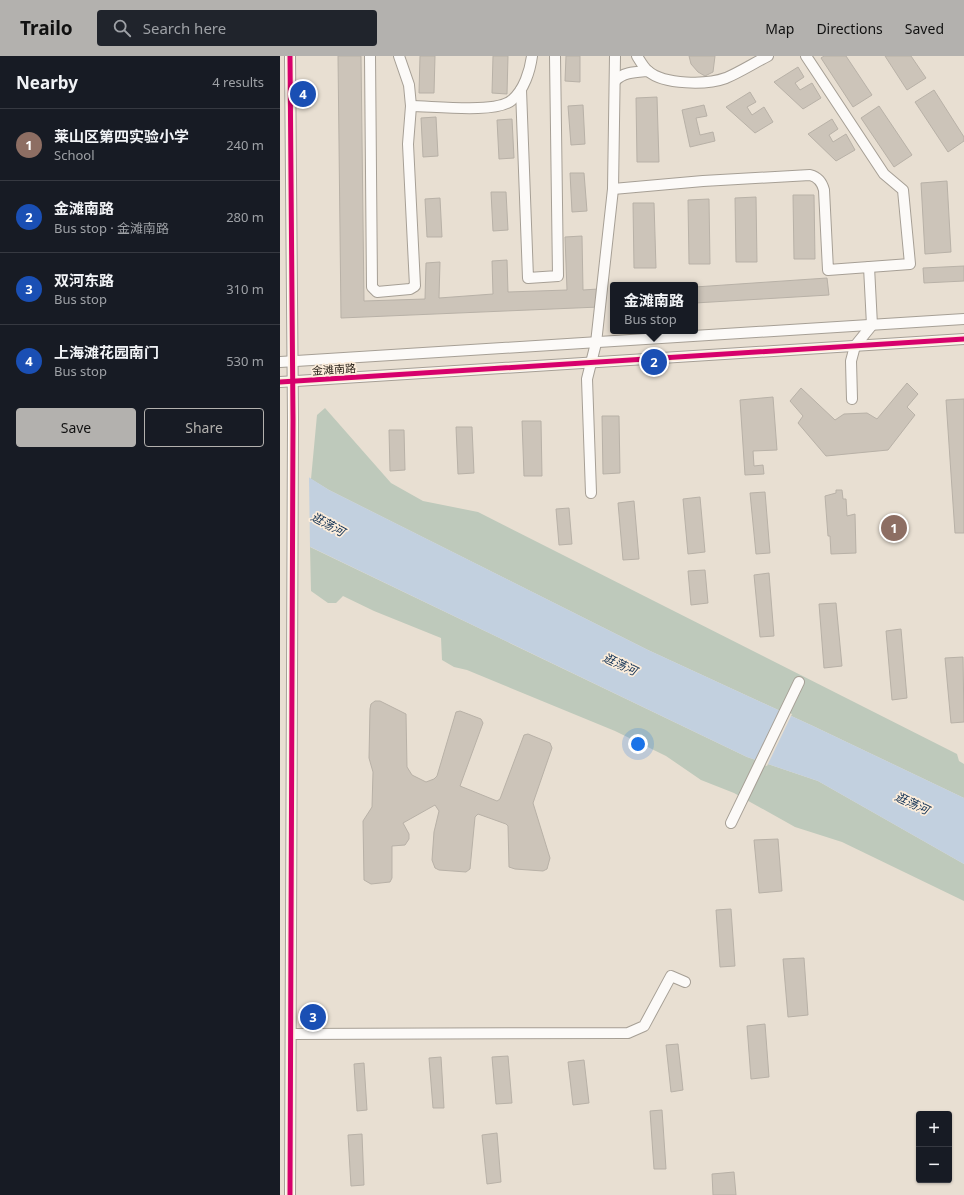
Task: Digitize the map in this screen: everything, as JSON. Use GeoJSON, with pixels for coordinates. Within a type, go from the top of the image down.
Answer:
{"type":"FeatureCollection","features":[{"type":"Feature","properties":{"kind":"street"},"geometry":{"type":"LineString","coordinates":[[290,56],[291,362],[293,419],[290,1195]]}},
{"type":"Feature","properties":{"kind":"street"},"geometry":{"type":"LineString","coordinates":[[370,56],[372,287],[377,292],[410,289],[415,286],[408,144],[411,106],[409,85],[399,56]]}},
{"type":"Feature","properties":{"kind":"street"},"geometry":{"type":"LineString","coordinates":[[411,106],[484,108],[499,106],[511,101],[521,90],[530,69],[532,56]]}},
{"type":"Feature","properties":{"kind":"street"},"geometry":{"type":"LineString","coordinates":[[521,90],[528,278],[558,276],[555,56]]}},
{"type":"Feature","properties":{"kind":"street"},"geometry":{"type":"LineString","coordinates":[[591,493],[587,379],[596,343],[613,189],[615,56]]}},
{"type":"Feature","properties":{"kind":"street"},"geometry":{"type":"LineString","coordinates":[[637,56],[648,71],[659,77],[677,82],[694,82],[726,78],[768,56]]}},
{"type":"Feature","properties":{"kind":"street"},"geometry":{"type":"LineString","coordinates":[[613,189],[703,181],[810,175],[820,181],[824,190],[828,270],[910,264],[903,190],[884,174],[806,56]]}},
{"type":"Feature","properties":{"kind":"street"},"geometry":{"type":"LineString","coordinates":[[615,81],[619,76],[648,71]]}},
{"type":"Feature","properties":{"kind":"street"},"geometry":{"type":"LineString","coordinates":[[852,399],[851,361],[855,346],[872,325],[869,267]]}},
{"type":"Feature","properties":{"kind":"street","name":"金滩南路"},"geometry":{"type":"LineString","coordinates":[[280,362],[964,319]]}},
{"type":"Feature","properties":{"kind":"street","name":"金滩南路"},"geometry":{"type":"LineString","coordinates":[[280,382],[964,339]]}},
{"type":"Feature","properties":{"kind":"street"},"geometry":{"type":"LineString","coordinates":[[731,823],[799,682]]}},
{"type":"Feature","properties":{"kind":"street"},"geometry":{"type":"LineString","coordinates":[[291,1034],[628,1033],[644,1026],[671,976],[685,982]]}},
{"type":"Feature","properties":{"kind":"green space"},"geometry":{"type":"Polygon","coordinates":[[[325,408],[391,483],[423,501],[478,512],[957,754],[959,761],[964,764],[964,798],[648,650],[329,490],[311,479],[317,415],[325,408]]]}},
{"type":"Feature","properties":{"kind":"green space"},"geometry":{"type":"Polygon","coordinates":[[[310,547],[747,757],[818,781],[964,864],[964,901],[842,842],[795,827],[734,793],[701,780],[666,756],[615,731],[467,670],[454,667],[442,660],[441,638],[374,611],[343,596],[336,603],[328,603],[311,591],[310,547]]]}},
{"type":"Feature","properties":{"kind":"water","name":"逛荡河"},"geometry":{"type":"Polygon","coordinates":[[[280,459],[329,490],[648,650],[964,798],[964,864],[818,781],[747,757],[294,539],[280,459]]]}},
{"type":"Feature","properties":{"kind":"pier"},"geometry":{"type":"Polygon","coordinates":[[[280,457],[309,475],[310,549],[293,540],[280,530],[280,457]]]}},
{"type":"Feature","properties":{"kind":"pier"},"geometry":{"type":"Polygon","coordinates":[[[781,709],[792,714],[767,766],[755,762],[781,709]]]}},
{"type":"Feature","properties":{"kind":"building"},"geometry":{"type":"Polygon","coordinates":[[[338,56],[361,56],[364,301],[425,299],[426,263],[440,262],[439,298],[493,294],[492,261],[507,260],[508,292],[567,290],[565,237],[582,236],[583,290],[598,289],[599,307],[341,318],[338,56]]]}},
{"type":"Feature","properties":{"kind":"building"},"geometry":{"type":"Polygon","coordinates":[[[420,56],[435,56],[434,93],[419,93],[420,56]]]}},
{"type":"Feature","properties":{"kind":"building"},"geometry":{"type":"Polygon","coordinates":[[[493,56],[508,56],[507,94],[492,93],[493,56]]]}},
{"type":"Feature","properties":{"kind":"building"},"geometry":{"type":"Polygon","coordinates":[[[566,56],[580,56],[580,82],[565,81],[566,56]]]}},
{"type":"Feature","properties":{"kind":"building"},"geometry":{"type":"Polygon","coordinates":[[[689,56],[715,56],[713,72],[705,76],[698,72],[691,64],[689,56]]]}},
{"type":"Feature","properties":{"kind":"building"},"geometry":{"type":"Polygon","coordinates":[[[824,56],[846,56],[872,95],[853,107],[821,58],[824,56]]]}},
{"type":"Feature","properties":{"kind":"building"},"geometry":{"type":"Polygon","coordinates":[[[885,56],[911,56],[926,78],[907,90],[885,56]]]}},
{"type":"Feature","properties":{"kind":"building"},"geometry":{"type":"Polygon","coordinates":[[[798,67],[804,77],[795,83],[800,90],[812,83],[821,98],[803,109],[774,82],[798,67]]]}},
{"type":"Feature","properties":{"kind":"building"},"geometry":{"type":"Polygon","coordinates":[[[934,90],[964,137],[964,141],[948,152],[915,102],[934,90]]]}},
{"type":"Feature","properties":{"kind":"building"},"geometry":{"type":"Polygon","coordinates":[[[750,92],[756,102],[747,107],[752,115],[764,107],[773,122],[755,133],[726,107],[750,92]]]}},
{"type":"Feature","properties":{"kind":"building"},"geometry":{"type":"Polygon","coordinates":[[[657,97],[659,162],[637,162],[636,98],[657,97]]]}},
{"type":"Feature","properties":{"kind":"building"},"geometry":{"type":"Polygon","coordinates":[[[583,105],[585,144],[571,145],[568,106],[583,105]]]}},
{"type":"Feature","properties":{"kind":"building"},"geometry":{"type":"Polygon","coordinates":[[[704,105],[707,116],[696,118],[700,135],[713,132],[715,141],[690,147],[682,110],[704,105]]]}},
{"type":"Feature","properties":{"kind":"building"},"geometry":{"type":"Polygon","coordinates":[[[879,106],[912,155],[894,167],[861,118],[879,106]]]}},
{"type":"Feature","properties":{"kind":"building"},"geometry":{"type":"Polygon","coordinates":[[[436,117],[438,156],[423,157],[421,118],[436,117]]]}},
{"type":"Feature","properties":{"kind":"building"},"geometry":{"type":"Polygon","coordinates":[[[512,119],[514,158],[499,159],[497,120],[512,119]]]}},
{"type":"Feature","properties":{"kind":"building"},"geometry":{"type":"Polygon","coordinates":[[[832,119],[838,129],[829,135],[833,142],[846,134],[855,150],[836,161],[808,134],[832,119]]]}},
{"type":"Feature","properties":{"kind":"building"},"geometry":{"type":"Polygon","coordinates":[[[570,173],[584,173],[587,211],[572,212],[570,173]]]}},
{"type":"Feature","properties":{"kind":"building"},"geometry":{"type":"Polygon","coordinates":[[[947,181],[951,252],[925,254],[921,183],[947,181]]]}},
{"type":"Feature","properties":{"kind":"building"},"geometry":{"type":"Polygon","coordinates":[[[491,192],[506,192],[508,230],[493,231],[491,192]]]}},
{"type":"Feature","properties":{"kind":"building"},"geometry":{"type":"Polygon","coordinates":[[[793,195],[814,195],[815,259],[794,259],[793,195]]]}},
{"type":"Feature","properties":{"kind":"building"},"geometry":{"type":"Polygon","coordinates":[[[756,197],[757,262],[736,262],[735,198],[756,197]]]}},
{"type":"Feature","properties":{"kind":"building"},"geometry":{"type":"Polygon","coordinates":[[[440,198],[442,237],[427,237],[425,199],[440,198]]]}},
{"type":"Feature","properties":{"kind":"building"},"geometry":{"type":"Polygon","coordinates":[[[709,199],[710,264],[689,264],[688,200],[709,199]]]}},
{"type":"Feature","properties":{"kind":"building"},"geometry":{"type":"Polygon","coordinates":[[[633,203],[654,203],[656,268],[634,268],[633,203]]]}},
{"type":"Feature","properties":{"kind":"building"},"geometry":{"type":"Polygon","coordinates":[[[964,266],[964,281],[924,283],[923,268],[964,266]]]}},
{"type":"Feature","properties":{"kind":"building"},"geometry":{"type":"Polygon","coordinates":[[[827,278],[829,295],[698,303],[698,287],[827,278]]]}},
{"type":"Feature","properties":{"kind":"building"},"geometry":{"type":"Polygon","coordinates":[[[907,383],[918,394],[907,407],[915,415],[888,450],[826,456],[798,423],[803,416],[790,401],[801,388],[835,420],[844,414],[867,413],[877,419],[907,383]]]}},
{"type":"Feature","properties":{"kind":"building"},"geometry":{"type":"Polygon","coordinates":[[[773,397],[777,450],[753,451],[754,466],[763,465],[764,474],[745,475],[740,400],[773,397]]]}},
{"type":"Feature","properties":{"kind":"building"},"geometry":{"type":"Polygon","coordinates":[[[964,399],[964,533],[955,533],[946,400],[964,399]]]}},
{"type":"Feature","properties":{"kind":"building"},"geometry":{"type":"Polygon","coordinates":[[[602,416],[619,416],[620,473],[603,474],[602,416]]]}},
{"type":"Feature","properties":{"kind":"building"},"geometry":{"type":"Polygon","coordinates":[[[522,421],[541,421],[542,476],[524,476],[522,421]]]}},
{"type":"Feature","properties":{"kind":"building"},"geometry":{"type":"Polygon","coordinates":[[[456,427],[472,427],[474,473],[458,474],[456,427]]]}},
{"type":"Feature","properties":{"kind":"building"},"geometry":{"type":"Polygon","coordinates":[[[389,430],[404,430],[405,470],[390,471],[389,430]]]}},
{"type":"Feature","properties":{"kind":"building"},"geometry":{"type":"Polygon","coordinates":[[[836,490],[842,490],[843,499],[846,499],[847,516],[855,514],[856,553],[831,554],[825,496],[836,493],[836,490]]]}},
{"type":"Feature","properties":{"kind":"building"},"geometry":{"type":"Polygon","coordinates":[[[765,492],[770,553],[756,554],[750,493],[765,492]]]}},
{"type":"Feature","properties":{"kind":"building"},"geometry":{"type":"Polygon","coordinates":[[[700,497],[705,552],[688,554],[683,499],[700,497]]]}},
{"type":"Feature","properties":{"kind":"building"},"geometry":{"type":"Polygon","coordinates":[[[634,501],[639,559],[623,560],[618,503],[634,501]]]}},
{"type":"Feature","properties":{"kind":"building"},"geometry":{"type":"Polygon","coordinates":[[[569,508],[572,544],[559,545],[556,509],[569,508]]]}},
{"type":"Feature","properties":{"kind":"building"},"geometry":{"type":"Polygon","coordinates":[[[705,570],[708,603],[691,605],[688,571],[705,570]]]}},
{"type":"Feature","properties":{"kind":"building"},"geometry":{"type":"Polygon","coordinates":[[[769,573],[774,636],[760,637],[754,575],[769,573]]]}},
{"type":"Feature","properties":{"kind":"building"},"geometry":{"type":"Polygon","coordinates":[[[836,603],[842,666],[824,668],[819,604],[836,603]]]}},
{"type":"Feature","properties":{"kind":"building"},"geometry":{"type":"Polygon","coordinates":[[[901,629],[907,698],[892,700],[886,631],[901,629]]]}},
{"type":"Feature","properties":{"kind":"building"},"geometry":{"type":"Polygon","coordinates":[[[963,657],[964,722],[951,723],[945,658],[963,657]]]}},
{"type":"Feature","properties":{"kind":"building"},"geometry":{"type":"Polygon","coordinates":[[[375,701],[380,701],[406,714],[407,767],[412,775],[426,782],[437,776],[456,712],[460,711],[481,719],[483,723],[460,786],[497,801],[500,799],[524,735],[528,734],[550,743],[552,748],[533,803],[550,858],[547,869],[543,871],[515,869],[509,867],[508,826],[478,814],[475,817],[470,869],[466,872],[439,870],[435,868],[432,860],[434,832],[439,811],[435,805],[403,823],[409,834],[409,839],[405,845],[392,846],[392,878],[390,882],[371,884],[364,880],[363,821],[372,807],[373,772],[369,758],[370,709],[371,704],[375,701]]]}},
{"type":"Feature","properties":{"kind":"building"},"geometry":{"type":"Polygon","coordinates":[[[778,839],[782,891],[759,893],[754,840],[778,839]]]}},
{"type":"Feature","properties":{"kind":"building"},"geometry":{"type":"Polygon","coordinates":[[[731,909],[735,966],[720,967],[716,910],[731,909]]]}},
{"type":"Feature","properties":{"kind":"building"},"geometry":{"type":"Polygon","coordinates":[[[804,958],[808,1015],[788,1017],[783,959],[804,958]]]}},
{"type":"Feature","properties":{"kind":"building"},"geometry":{"type":"Polygon","coordinates":[[[765,1024],[769,1077],[751,1079],[747,1026],[765,1024]]]}},
{"type":"Feature","properties":{"kind":"building"},"geometry":{"type":"Polygon","coordinates":[[[678,1044],[683,1090],[671,1092],[666,1045],[678,1044]]]}},
{"type":"Feature","properties":{"kind":"building"},"geometry":{"type":"Polygon","coordinates":[[[508,1056],[512,1103],[496,1104],[492,1057],[508,1056]]]}},
{"type":"Feature","properties":{"kind":"building"},"geometry":{"type":"Polygon","coordinates":[[[441,1057],[444,1108],[433,1108],[429,1058],[441,1057]]]}},
{"type":"Feature","properties":{"kind":"building"},"geometry":{"type":"Polygon","coordinates":[[[584,1060],[589,1103],[573,1105],[568,1062],[584,1060]]]}},
{"type":"Feature","properties":{"kind":"building"},"geometry":{"type":"Polygon","coordinates":[[[364,1063],[367,1110],[357,1111],[354,1064],[364,1063]]]}},
{"type":"Feature","properties":{"kind":"building"},"geometry":{"type":"Polygon","coordinates":[[[662,1110],[666,1169],[654,1169],[650,1111],[662,1110]]]}},
{"type":"Feature","properties":{"kind":"building"},"geometry":{"type":"Polygon","coordinates":[[[497,1133],[501,1182],[487,1184],[482,1135],[497,1133]]]}},
{"type":"Feature","properties":{"kind":"building"},"geometry":{"type":"Polygon","coordinates":[[[362,1134],[364,1185],[351,1186],[348,1135],[362,1134]]]}},
{"type":"Feature","properties":{"kind":"building"},"geometry":{"type":"Polygon","coordinates":[[[734,1172],[736,1195],[713,1195],[712,1174],[734,1172]]]}},
{"type":"Feature","properties":{"kind":"cycle path"},"geometry":{"type":"LineString","coordinates":[[290,56],[293,419],[290,1195]]}},
{"type":"Feature","properties":{"kind":"cycle path"},"geometry":{"type":"LineString","coordinates":[[280,382],[964,339]]}},
{"type":"Feature","properties":{"kind":"place","name":"上海滩花园南门"},"geometry":{"type":"Point","coordinates":[303,94]}},
{"type":"Feature","properties":{"kind":"place","name":"金滩南路"},"geometry":{"type":"Point","coordinates":[654,362]}},
{"type":"Feature","properties":{"kind":"place","name":"莱山区第四实验小学"},"geometry":{"type":"Point","coordinates":[894,528]}},
{"type":"Feature","properties":{"kind":"place","name":"双河东路"},"geometry":{"type":"Point","coordinates":[313,1017]}}]}
